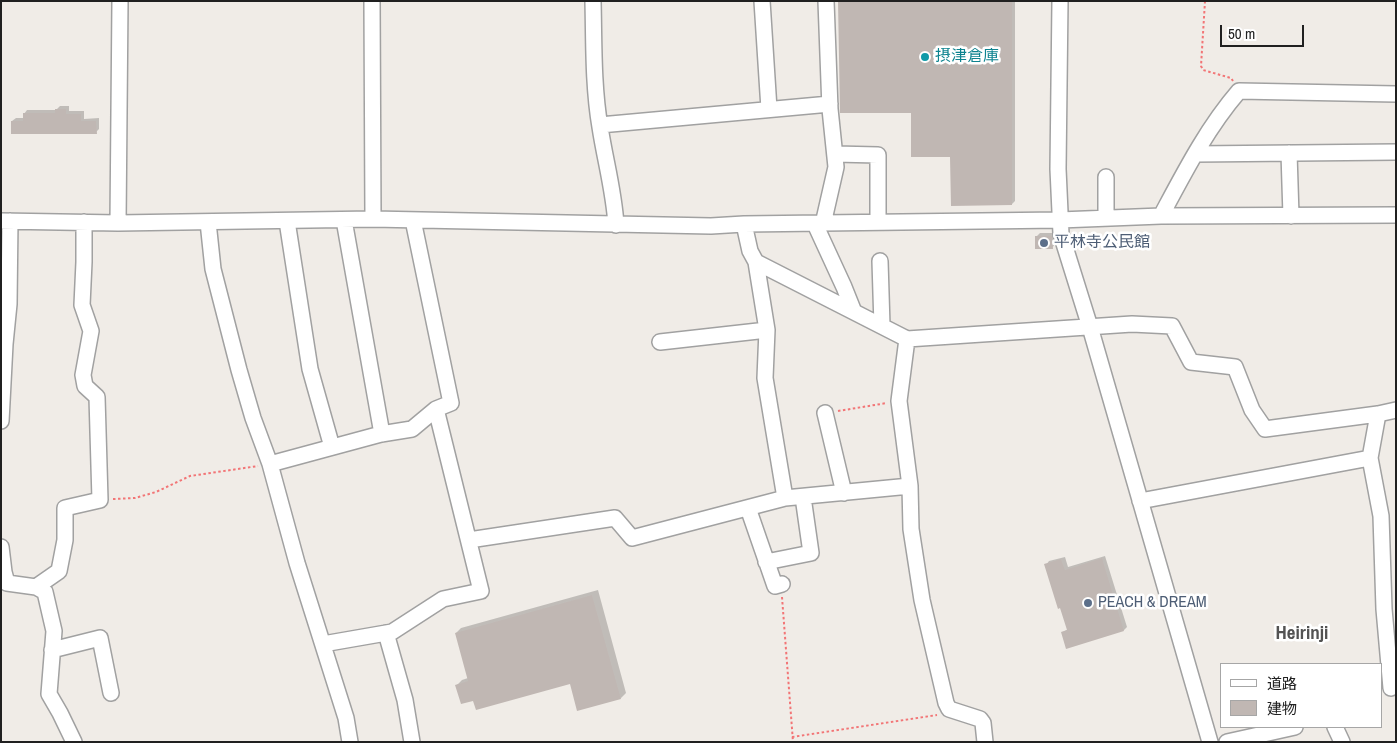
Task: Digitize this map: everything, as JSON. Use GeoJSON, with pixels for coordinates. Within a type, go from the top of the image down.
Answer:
{"type":"FeatureCollection","features":[{"type":"Feature","properties":{"kind":"street"},"geometry":{"type":"LineString","coordinates":[[118,223],[120,1]]}},
{"type":"Feature","properties":{"kind":"street"},"geometry":{"type":"LineString","coordinates":[[372,1],[373,219]]}},
{"type":"Feature","properties":{"kind":"street"},"geometry":{"type":"LineString","coordinates":[[593,1],[596,81],[600,125],[614,201],[616,225]]}},
{"type":"Feature","properties":{"kind":"street"},"geometry":{"type":"LineString","coordinates":[[762,1],[769,110]]}},
{"type":"Feature","properties":{"kind":"street"},"geometry":{"type":"LineString","coordinates":[[826,1],[830,104],[836,167],[819,224],[854,312]]}},
{"type":"Feature","properties":{"kind":"street"},"geometry":{"type":"LineString","coordinates":[[1060,1],[1058,169],[1061,234],[1090,327],[1210,742]]}},
{"type":"Feature","properties":{"kind":"street"},"geometry":{"type":"LineString","coordinates":[[1160,216],[1194,154],[1227,104],[1239,91],[1396,94]]}},
{"type":"Feature","properties":{"kind":"street"},"geometry":{"type":"LineString","coordinates":[[600,125],[830,104]]}},
{"type":"Feature","properties":{"kind":"street"},"geometry":{"type":"LineString","coordinates":[[1194,154],[1396,152]]}},
{"type":"Feature","properties":{"kind":"street"},"geometry":{"type":"LineString","coordinates":[[1289,153],[1291,216]]}},
{"type":"Feature","properties":{"kind":"street"},"geometry":{"type":"LineString","coordinates":[[835,154],[878,155],[878,222]]}},
{"type":"Feature","properties":{"kind":"street"},"geometry":{"type":"LineString","coordinates":[[1106,177],[1106,217]]}},
{"type":"Feature","properties":{"kind":"street"},"geometry":{"type":"LineString","coordinates":[[1,421],[5,304],[5,221],[118,223],[373,219],[711,226],[1060,220],[1160,216],[1396,215]]}},
{"type":"Feature","properties":{"kind":"street"},"geometry":{"type":"LineString","coordinates":[[344,220],[382,434]]}},
{"type":"Feature","properties":{"kind":"street"},"geometry":{"type":"LineString","coordinates":[[270,464],[382,434],[412,429],[436,409],[451,403],[413,220]]}},
{"type":"Feature","properties":{"kind":"street"},"geometry":{"type":"LineString","coordinates":[[287,221],[310,369],[332,447]]}},
{"type":"Feature","properties":{"kind":"street"},"geometry":{"type":"LineString","coordinates":[[36,587],[59,571],[65,540],[65,508],[100,500],[97,397],[85,386],[83,375],[91,331],[82,304],[84,222]]}},
{"type":"Feature","properties":{"kind":"street"},"geometry":{"type":"LineString","coordinates":[[208,222],[212,269],[239,370],[253,418],[270,464],[297,563],[346,718],[350,742]]}},
{"type":"Feature","properties":{"kind":"street"},"geometry":{"type":"LineString","coordinates":[[744,224],[750,250],[756,262],[767,330],[765,378],[785,498]]}},
{"type":"Feature","properties":{"kind":"street"},"geometry":{"type":"LineString","coordinates":[[880,260],[882,326]]}},
{"type":"Feature","properties":{"kind":"street"},"geometry":{"type":"LineString","coordinates":[[756,262],[907,339],[1132,324],[1172,326],[1191,362],[1235,367],[1252,410],[1265,429],[1396,410]]}},
{"type":"Feature","properties":{"kind":"street"},"geometry":{"type":"LineString","coordinates":[[660,342],[767,330]]}},
{"type":"Feature","properties":{"kind":"street"},"geometry":{"type":"LineString","coordinates":[[907,339],[900,401],[910,486],[911,529],[922,600],[946,702],[950,709],[980,719],[983,723],[985,742]]}},
{"type":"Feature","properties":{"kind":"street"},"geometry":{"type":"LineString","coordinates":[[323,644],[392,632],[443,599],[481,591],[436,409]]}},
{"type":"Feature","properties":{"kind":"street"},"geometry":{"type":"LineString","coordinates":[[825,413],[844,493]]}},
{"type":"Feature","properties":{"kind":"street"},"geometry":{"type":"LineString","coordinates":[[1378,414],[1370,458],[1381,516],[1389,689]]}},
{"type":"Feature","properties":{"kind":"street"},"geometry":{"type":"LineString","coordinates":[[1140,501],[1370,458]]}},
{"type":"Feature","properties":{"kind":"street"},"geometry":{"type":"LineString","coordinates":[[468,540],[615,518],[632,538],[785,498],[910,486]]}},
{"type":"Feature","properties":{"kind":"street"},"geometry":{"type":"LineString","coordinates":[[766,562],[811,553],[802,497]]}},
{"type":"Feature","properties":{"kind":"street"},"geometry":{"type":"LineString","coordinates":[[748,508],[775,586],[782,584]]}},
{"type":"Feature","properties":{"kind":"street"},"geometry":{"type":"LineString","coordinates":[[1,547],[3,573],[8,583],[36,587],[45,592],[54,631],[49,694],[74,742]]}},
{"type":"Feature","properties":{"kind":"street"},"geometry":{"type":"LineString","coordinates":[[386,633],[404,700],[412,742]]}},
{"type":"Feature","properties":{"kind":"street"},"geometry":{"type":"LineString","coordinates":[[52,650],[100,638],[111,693]]}},
{"type":"Feature","properties":{"kind":"street"},"geometry":{"type":"LineString","coordinates":[[1227,742],[1290,728]]}},
{"type":"Feature","properties":{"kind":"street"},"geometry":{"type":"LineString","coordinates":[[1335,728],[1342,742]]}},
{"type":"Feature","properties":{"kind":"path"},"geometry":{"type":"LineString","coordinates":[[1205,1],[1201,66],[1203,70],[1231,78],[1239,91]]}},
{"type":"Feature","properties":{"kind":"path"},"geometry":{"type":"LineString","coordinates":[[825,413],[900,401]]}},
{"type":"Feature","properties":{"kind":"path"},"geometry":{"type":"LineString","coordinates":[[100,500],[135,498],[156,492],[190,476],[270,464]]}},
{"type":"Feature","properties":{"kind":"path"},"geometry":{"type":"LineString","coordinates":[[782,584],[793,742]]}},
{"type":"Feature","properties":{"kind":"path"},"geometry":{"type":"LineString","coordinates":[[792,737],[938,715],[950,709]]}},
{"type":"Feature","properties":{"kind":"building","name":"摂津倉庫"},"geometry":{"type":"Polygon","coordinates":[[[838,1],[1012,1],[1012,205],[951,206],[950,157],[911,157],[911,113],[840,113],[838,1]]]}},
{"type":"Feature","properties":{"kind":"building"},"geometry":{"type":"Polygon","coordinates":[[[55,109],[66,109],[66,114],[81,114],[81,121],[96,121],[97,134],[11,134],[11,121],[23,121],[23,113],[55,113],[55,109]]]}},
{"type":"Feature","properties":{"kind":"building"},"geometry":{"type":"Polygon","coordinates":[[[1035,236],[1052,236],[1053,249],[1035,249],[1035,236]]]}},
{"type":"Feature","properties":{"kind":"building"},"geometry":{"type":"Polygon","coordinates":[[[1102,558],[1124,631],[1066,649],[1061,632],[1067,630],[1060,608],[1058,609],[1044,564],[1061,559],[1065,570],[1102,558]]]}},
{"type":"Feature","properties":{"kind":"building"},"geometry":{"type":"Polygon","coordinates":[[[592,595],[621,699],[577,711],[570,684],[476,710],[473,701],[461,704],[455,685],[468,681],[455,633],[592,595]]]}},
{"type":"Feature","properties":{"kind":"place","name":"摂津倉庫"},"geometry":{"type":"Point","coordinates":[925,57]}},
{"type":"Feature","properties":{"kind":"place","name":"平林寺公民館"},"geometry":{"type":"Point","coordinates":[1044,243]}},
{"type":"Feature","properties":{"kind":"place","name":"PEACH & DREAM"},"geometry":{"type":"Point","coordinates":[1088,603]}},
{"type":"Feature","properties":{"kind":"district","name":"Heirinji"},"geometry":{"type":"Point","coordinates":[1302,634]}}]}
